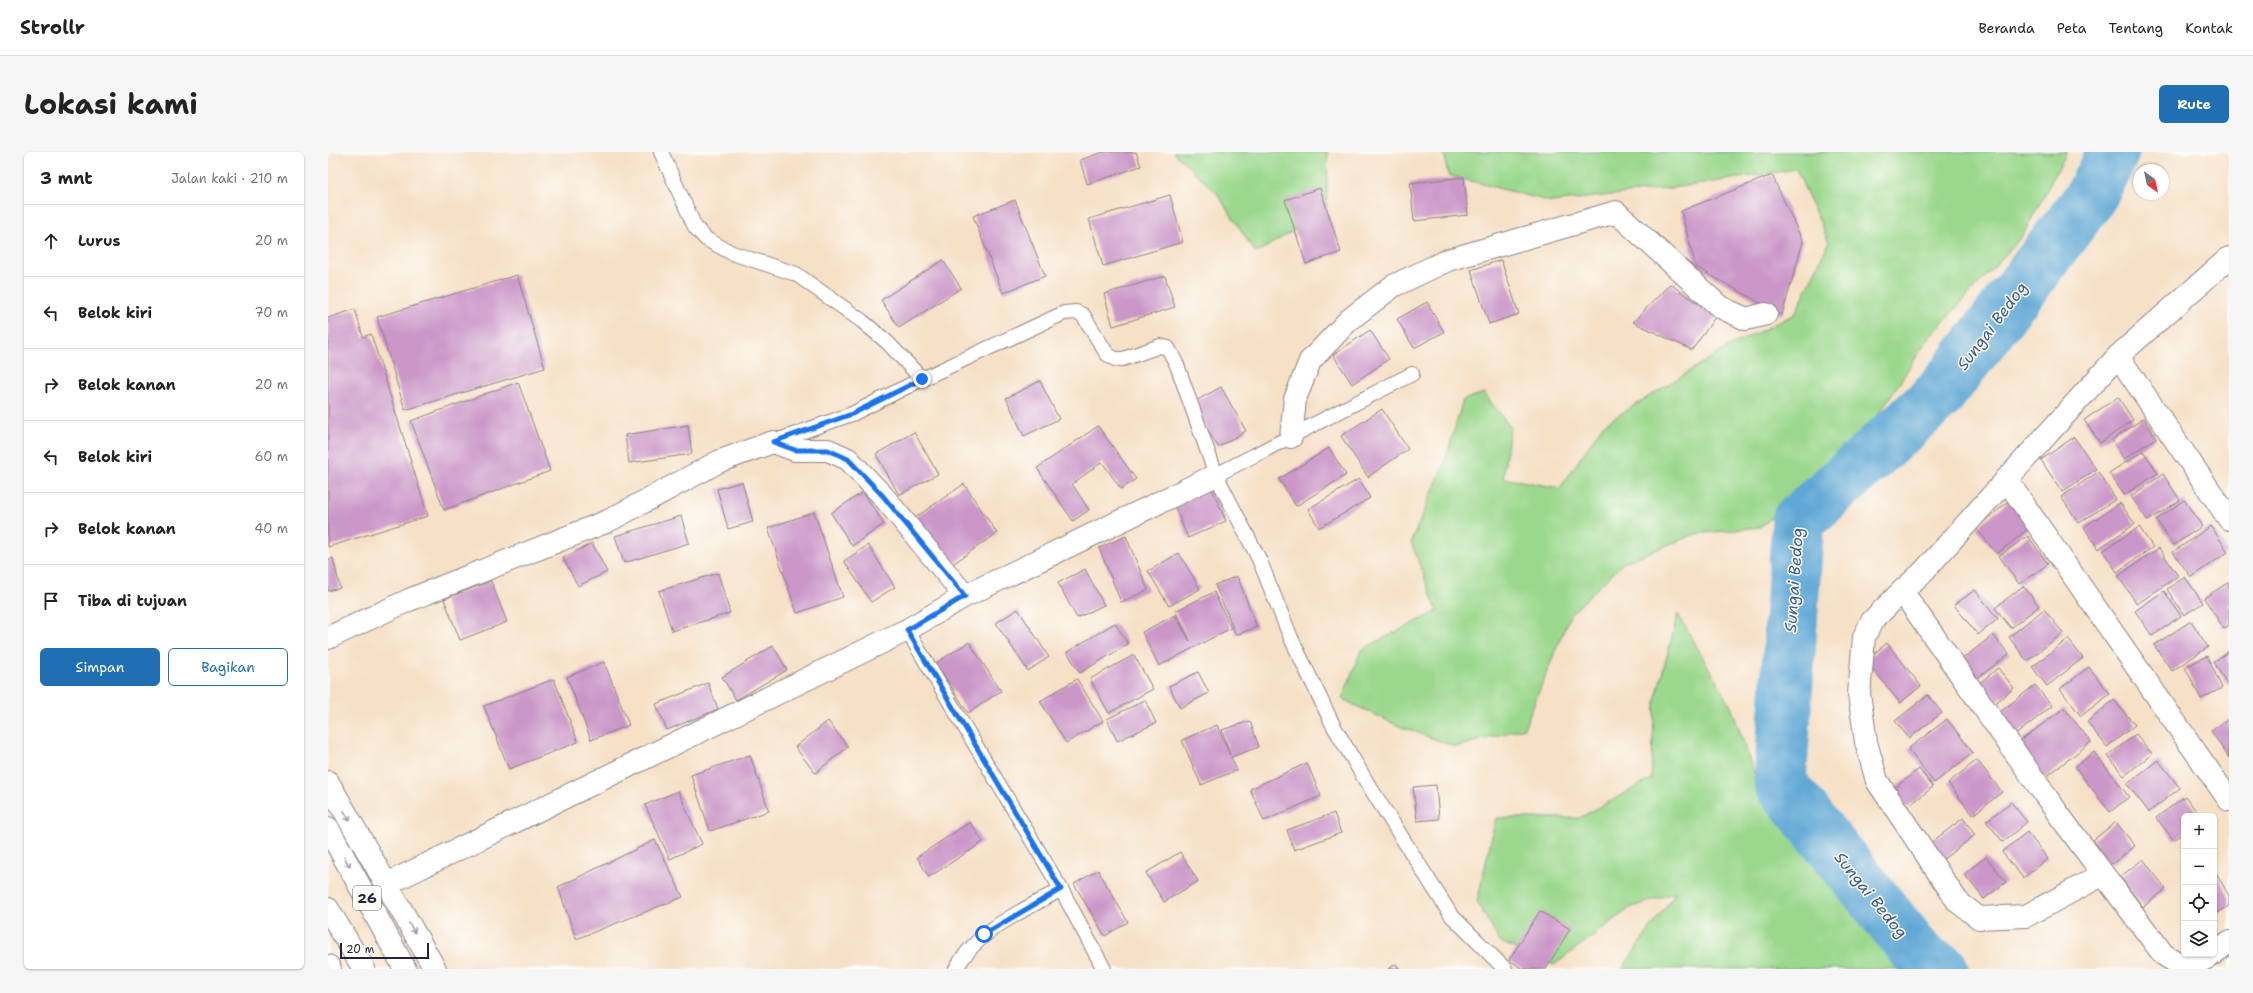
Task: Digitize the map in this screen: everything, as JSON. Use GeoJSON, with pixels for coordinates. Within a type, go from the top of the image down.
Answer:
{"type":"FeatureCollection","features":[{"type":"Feature","properties":{"kind":"main road"},"geometry":{"type":"LineString","coordinates":[[1291,437],[1295,399],[1310,361],[1349,320],[1394,286],[1448,260],[1616,212],[1720,307],[1746,319],[1766,314]]}},
{"type":"Feature","properties":{"kind":"main road"},"geometry":{"type":"LineString","coordinates":[[2102,875],[2026,916],[1978,918],[1958,902],[1931,864],[1877,781],[1866,742],[1859,694],[1864,638],[1872,621],[1922,573],[2118,356],[2229,258]]}},
{"type":"Feature","properties":{"kind":"main road"},"geometry":{"type":"LineString","coordinates":[[2118,356],[2229,520]]}},
{"type":"Feature","properties":{"kind":"main road"},"geometry":{"type":"LineString","coordinates":[[328,638],[409,600],[608,521],[720,461],[773,442],[795,450],[828,450],[848,459],[893,507],[965,596]]}},
{"type":"Feature","properties":{"kind":"main road"},"geometry":{"type":"LineString","coordinates":[[387,884],[907,630],[965,596],[1216,475]]}},
{"type":"Feature","properties":{"kind":"main road"},"geometry":{"type":"LineString","coordinates":[[2006,479],[2229,800]]}},
{"type":"Feature","properties":{"kind":"main road"},"geometry":{"type":"LineString","coordinates":[[1902,591],[2102,875],[2163,954],[2179,964],[2199,964],[2209,957]]}},
{"type":"Feature","properties":{"kind":"main road"},"geometry":{"type":"LineString","coordinates":[[328,782],[435,969]]}},
{"type":"Feature","properties":{"kind":"main road","name":"26"},"geometry":{"type":"LineString","coordinates":[[328,828],[406,969]]}},
{"type":"Feature","properties":{"kind":"main road","name":"26"},"geometry":{"type":"LineString","coordinates":[[328,909],[364,969]]}},
{"type":"Feature","properties":{"kind":"main road"},"geometry":{"type":"LineString","coordinates":[[2217,951],[2229,942]]}},
{"type":"Feature","properties":{"kind":"lane"},"geometry":{"type":"LineString","coordinates":[[661,152],[695,228],[706,239],[732,253],[796,274],[862,321],[887,342],[922,379]]}},
{"type":"Feature","properties":{"kind":"lane"},"geometry":{"type":"LineString","coordinates":[[773,442],[852,414],[922,379],[1064,313],[1076,312],[1083,315],[1107,354],[1115,359],[1123,359],[1160,346],[1168,348],[1177,364],[1216,475],[1259,559],[1291,638],[1327,712],[1366,781],[1451,915],[1505,969]]}},
{"type":"Feature","properties":{"kind":"lane"},"geometry":{"type":"LineString","coordinates":[[1216,475],[1412,374]]}},
{"type":"Feature","properties":{"kind":"lane"},"geometry":{"type":"LineString","coordinates":[[907,630],[1061,889],[1104,969]]}},
{"type":"Feature","properties":{"kind":"lane"},"geometry":{"type":"LineString","coordinates":[[956,969],[962,958],[984,934],[1061,889]]}},
{"type":"Feature","properties":{"kind":"green space"},"geometry":{"type":"Polygon","coordinates":[[[1173,152],[1328,152],[1326,211],[1256,253],[1216,192],[1173,152]]]}},
{"type":"Feature","properties":{"kind":"green space"},"geometry":{"type":"Polygon","coordinates":[[[1444,152],[2067,152],[2023,235],[1928,339],[1853,453],[1760,527],[1695,534],[1623,563],[1570,615],[1524,728],[1456,747],[1399,726],[1342,699],[1361,650],[1437,611],[1411,542],[1445,462],[1463,400],[1484,393],[1510,427],[1503,478],[1560,488],[1603,425],[1730,346],[1795,314],[1829,242],[1796,169],[1687,186],[1552,202],[1448,175],[1444,152]]]}},
{"type":"Feature","properties":{"kind":"green space"},"geometry":{"type":"Polygon","coordinates":[[[1678,614],[1731,706],[1764,802],[1847,907],[1904,969],[1622,969],[1676,892],[1630,908],[1554,965],[1500,942],[1477,902],[1496,818],[1579,818],[1651,779],[1655,701],[1678,614]]]}},
{"type":"Feature","properties":{"kind":"building"},"geometry":{"type":"Polygon","coordinates":[[[1103,152],[1136,152],[1141,166],[1087,184],[1080,160],[1103,152]]]}},
{"type":"Feature","properties":{"kind":"building"},"geometry":{"type":"Polygon","coordinates":[[[1772,175],[1803,242],[1782,315],[1696,267],[1681,211],[1772,175]]]}},
{"type":"Feature","properties":{"kind":"building"},"geometry":{"type":"Polygon","coordinates":[[[1464,177],[1468,215],[1414,221],[1410,183],[1464,177]]]}},
{"type":"Feature","properties":{"kind":"building"},"geometry":{"type":"Polygon","coordinates":[[[1320,188],[1341,252],[1306,264],[1285,200],[1320,188]]]}},
{"type":"Feature","properties":{"kind":"building"},"geometry":{"type":"Polygon","coordinates":[[[1170,195],[1183,242],[1103,266],[1089,219],[1170,195]]]}},
{"type":"Feature","properties":{"kind":"building"},"geometry":{"type":"Polygon","coordinates":[[[1015,200],[1045,276],[1003,293],[973,216],[1015,200]]]}},
{"type":"Feature","properties":{"kind":"building"},"geometry":{"type":"Polygon","coordinates":[[[943,260],[961,288],[899,328],[881,300],[943,260]]]}},
{"type":"Feature","properties":{"kind":"building"},"geometry":{"type":"Polygon","coordinates":[[[1501,260],[1519,314],[1489,324],[1471,270],[1501,260]]]}},
{"type":"Feature","properties":{"kind":"building"},"geometry":{"type":"Polygon","coordinates":[[[517,275],[545,368],[405,410],[377,317],[517,275]]]}},
{"type":"Feature","properties":{"kind":"building"},"geometry":{"type":"Polygon","coordinates":[[[1165,276],[1175,307],[1113,326],[1104,294],[1165,276]]]}},
{"type":"Feature","properties":{"kind":"building"},"geometry":{"type":"Polygon","coordinates":[[[1670,284],[1716,316],[1692,350],[1633,322],[1670,284]]]}},
{"type":"Feature","properties":{"kind":"building"},"geometry":{"type":"Polygon","coordinates":[[[1427,302],[1444,332],[1414,348],[1397,319],[1427,302]]]}},
{"type":"Feature","properties":{"kind":"building"},"geometry":{"type":"Polygon","coordinates":[[[355,309],[363,337],[371,334],[428,516],[328,547],[328,318],[355,309]]]}},
{"type":"Feature","properties":{"kind":"building"},"geometry":{"type":"Polygon","coordinates":[[[1370,330],[1389,359],[1352,384],[1333,355],[1370,330]]]}},
{"type":"Feature","properties":{"kind":"building"},"geometry":{"type":"Polygon","coordinates":[[[1040,381],[1059,419],[1024,436],[1006,398],[1040,381]]]}},
{"type":"Feature","properties":{"kind":"building"},"geometry":{"type":"Polygon","coordinates":[[[518,382],[550,471],[444,510],[411,421],[518,382]]]}},
{"type":"Feature","properties":{"kind":"building"},"geometry":{"type":"Polygon","coordinates":[[[1221,387],[1246,431],[1218,447],[1192,403],[1221,387]]]}},
{"type":"Feature","properties":{"kind":"building"},"geometry":{"type":"Polygon","coordinates":[[[2118,397],[2133,420],[2100,443],[2084,420],[2118,397]]]}},
{"type":"Feature","properties":{"kind":"building"},"geometry":{"type":"Polygon","coordinates":[[[1382,409],[1408,449],[1368,477],[1341,436],[1382,409]]]}},
{"type":"Feature","properties":{"kind":"building"},"geometry":{"type":"Polygon","coordinates":[[[2144,418],[2156,438],[2124,459],[2112,440],[2144,418]]]}},
{"type":"Feature","properties":{"kind":"building"},"geometry":{"type":"Polygon","coordinates":[[[688,425],[692,454],[629,463],[625,435],[688,425]]]}},
{"type":"Feature","properties":{"kind":"building"},"geometry":{"type":"Polygon","coordinates":[[[1098,426],[1136,479],[1121,489],[1102,462],[1072,484],[1089,510],[1073,521],[1037,468],[1098,426]]]}},
{"type":"Feature","properties":{"kind":"building"},"geometry":{"type":"Polygon","coordinates":[[[914,432],[938,474],[899,495],[876,454],[914,432]]]}},
{"type":"Feature","properties":{"kind":"building"},"geometry":{"type":"Polygon","coordinates":[[[2074,437],[2096,469],[2062,492],[2041,460],[2074,437]]]}},
{"type":"Feature","properties":{"kind":"building"},"geometry":{"type":"Polygon","coordinates":[[[1329,448],[1346,475],[1296,506],[1279,479],[1329,448]]]}},
{"type":"Feature","properties":{"kind":"building"},"geometry":{"type":"Polygon","coordinates":[[[2143,451],[2158,473],[2124,495],[2109,473],[2143,451]]]}},
{"type":"Feature","properties":{"kind":"building"},"geometry":{"type":"Polygon","coordinates":[[[2098,472],[2116,499],[2079,523],[2061,497],[2098,472]]]}},
{"type":"Feature","properties":{"kind":"building"},"geometry":{"type":"Polygon","coordinates":[[[2163,474],[2180,500],[2148,521],[2131,496],[2163,474]]]}},
{"type":"Feature","properties":{"kind":"building"},"geometry":{"type":"Polygon","coordinates":[[[1359,479],[1370,498],[1319,528],[1308,509],[1359,479]]]}},
{"type":"Feature","properties":{"kind":"building"},"geometry":{"type":"Polygon","coordinates":[[[742,482],[753,522],[728,529],[717,489],[742,482]]]}},
{"type":"Feature","properties":{"kind":"building"},"geometry":{"type":"Polygon","coordinates":[[[964,484],[997,533],[947,568],[913,519],[964,484]]]}},
{"type":"Feature","properties":{"kind":"building"},"geometry":{"type":"Polygon","coordinates":[[[1212,489],[1226,521],[1188,538],[1174,505],[1212,489]]]}},
{"type":"Feature","properties":{"kind":"building"},"geometry":{"type":"Polygon","coordinates":[[[863,492],[884,524],[852,546],[831,513],[863,492]]]}},
{"type":"Feature","properties":{"kind":"building"},"geometry":{"type":"Polygon","coordinates":[[[2014,497],[2035,523],[1997,554],[1976,528],[2014,497]]]}},
{"type":"Feature","properties":{"kind":"building"},"geometry":{"type":"Polygon","coordinates":[[[2184,500],[2202,526],[2174,545],[2156,520],[2184,500]]]}},
{"type":"Feature","properties":{"kind":"building"},"geometry":{"type":"Polygon","coordinates":[[[2120,503],[2135,524],[2098,549],[2084,527],[2120,503]]]}},
{"type":"Feature","properties":{"kind":"building"},"geometry":{"type":"Polygon","coordinates":[[[814,512],[843,597],[797,613],[768,528],[814,512]]]}},
{"type":"Feature","properties":{"kind":"building"},"geometry":{"type":"Polygon","coordinates":[[[681,516],[689,543],[624,563],[615,536],[681,516]]]}},
{"type":"Feature","properties":{"kind":"building"},"geometry":{"type":"Polygon","coordinates":[[[2211,526],[2228,552],[2191,577],[2173,552],[2211,526]]]}},
{"type":"Feature","properties":{"kind":"building"},"geometry":{"type":"Polygon","coordinates":[[[2139,527],[2153,547],[2117,572],[2103,551],[2139,527]]]}},
{"type":"Feature","properties":{"kind":"building"},"geometry":{"type":"Polygon","coordinates":[[[1126,536],[1148,590],[1121,602],[1099,548],[1126,536]]]}},
{"type":"Feature","properties":{"kind":"building"},"geometry":{"type":"Polygon","coordinates":[[[2028,536],[2048,564],[2019,584],[1999,556],[2028,536]]]}},
{"type":"Feature","properties":{"kind":"building"},"geometry":{"type":"Polygon","coordinates":[[[592,543],[607,572],[578,586],[563,558],[592,543]]]}},
{"type":"Feature","properties":{"kind":"building"},"geometry":{"type":"Polygon","coordinates":[[[868,545],[895,587],[871,602],[844,561],[868,545]]]}},
{"type":"Feature","properties":{"kind":"building"},"geometry":{"type":"Polygon","coordinates":[[[2159,548],[2178,576],[2137,604],[2118,576],[2159,548]]]}},
{"type":"Feature","properties":{"kind":"building"},"geometry":{"type":"Polygon","coordinates":[[[1179,553],[1200,589],[1169,606],[1148,571],[1179,553]]]}},
{"type":"Feature","properties":{"kind":"building"},"geometry":{"type":"Polygon","coordinates":[[[333,558],[340,588],[328,591],[328,560],[333,558]]]}},
{"type":"Feature","properties":{"kind":"building"},"geometry":{"type":"Polygon","coordinates":[[[1085,569],[1104,605],[1077,618],[1058,583],[1085,569]]]}},
{"type":"Feature","properties":{"kind":"building"},"geometry":{"type":"Polygon","coordinates":[[[718,573],[730,613],[672,631],[659,591],[718,573]]]}},
{"type":"Feature","properties":{"kind":"building"},"geometry":{"type":"Polygon","coordinates":[[[1237,576],[1257,627],[1236,635],[1215,585],[1237,576]]]}},
{"type":"Feature","properties":{"kind":"building"},"geometry":{"type":"Polygon","coordinates":[[[2185,577],[2203,603],[2184,615],[2167,589],[2185,577]]]}},
{"type":"Feature","properties":{"kind":"building"},"geometry":{"type":"Polygon","coordinates":[[[491,581],[507,622],[460,640],[444,599],[491,581]]]}},
{"type":"Feature","properties":{"kind":"building"},"geometry":{"type":"Polygon","coordinates":[[[2229,582],[2229,625],[2224,629],[2204,598],[2229,582]]]}},
{"type":"Feature","properties":{"kind":"building"},"geometry":{"type":"Polygon","coordinates":[[[2023,586],[2039,606],[2011,628],[1995,608],[2023,586]]]}},
{"type":"Feature","properties":{"kind":"building"},"geometry":{"type":"Polygon","coordinates":[[[1975,590],[1998,619],[1978,635],[1954,605],[1975,590]]]}},
{"type":"Feature","properties":{"kind":"building"},"geometry":{"type":"Polygon","coordinates":[[[2164,591],[2181,616],[2152,636],[2135,611],[2164,591]]]}},
{"type":"Feature","properties":{"kind":"building"},"geometry":{"type":"Polygon","coordinates":[[[1214,592],[1231,628],[1159,666],[1142,632],[1175,615],[1190,641],[1175,611],[1214,592]]]}},
{"type":"Feature","properties":{"kind":"building"},"geometry":{"type":"Polygon","coordinates":[[[1018,609],[1049,657],[1028,671],[996,623],[1018,609]]]}},
{"type":"Feature","properties":{"kind":"building"},"geometry":{"type":"Polygon","coordinates":[[[2044,609],[2063,633],[2027,661],[2009,637],[2044,609]]]}},
{"type":"Feature","properties":{"kind":"building"},"geometry":{"type":"Polygon","coordinates":[[[2191,621],[2208,647],[2172,671],[2154,645],[2191,621]]]}},
{"type":"Feature","properties":{"kind":"building"},"geometry":{"type":"Polygon","coordinates":[[[1115,623],[1128,644],[1080,673],[1067,652],[1115,623]]]}},
{"type":"Feature","properties":{"kind":"building"},"geometry":{"type":"Polygon","coordinates":[[[1993,635],[2009,654],[1971,683],[1956,664],[1993,635]]]}},
{"type":"Feature","properties":{"kind":"building"},"geometry":{"type":"Polygon","coordinates":[[[2068,639],[2083,658],[2047,686],[2032,667],[2068,639]]]}},
{"type":"Feature","properties":{"kind":"building"},"geometry":{"type":"Polygon","coordinates":[[[969,642],[1001,691],[968,713],[936,663],[969,642]]]}},
{"type":"Feature","properties":{"kind":"building"},"geometry":{"type":"Polygon","coordinates":[[[1887,643],[1921,686],[1900,703],[1866,660],[1887,643]]]}},
{"type":"Feature","properties":{"kind":"building"},"geometry":{"type":"Polygon","coordinates":[[[773,646],[787,670],[736,700],[722,677],[773,646]]]}},
{"type":"Feature","properties":{"kind":"building"},"geometry":{"type":"Polygon","coordinates":[[[2229,651],[2229,686],[2213,662],[2229,651]]]}},
{"type":"Feature","properties":{"kind":"building"},"geometry":{"type":"Polygon","coordinates":[[[1134,655],[1153,689],[1109,713],[1090,679],[1134,655]]]}},
{"type":"Feature","properties":{"kind":"building"},"geometry":{"type":"Polygon","coordinates":[[[2207,656],[2222,688],[2201,699],[2185,667],[2207,656]]]}},
{"type":"Feature","properties":{"kind":"building"},"geometry":{"type":"Polygon","coordinates":[[[604,662],[629,725],[591,740],[567,677],[604,662]]]}},
{"type":"Feature","properties":{"kind":"building"},"geometry":{"type":"Polygon","coordinates":[[[2089,667],[2110,694],[2081,716],[2060,689],[2089,667]]]}},
{"type":"Feature","properties":{"kind":"building"},"geometry":{"type":"Polygon","coordinates":[[[1998,668],[2014,688],[1988,709],[1972,689],[1998,668]]]}},
{"type":"Feature","properties":{"kind":"building"},"geometry":{"type":"Polygon","coordinates":[[[1198,672],[1209,693],[1180,708],[1169,686],[1198,672]]]}},
{"type":"Feature","properties":{"kind":"building"},"geometry":{"type":"Polygon","coordinates":[[[554,679],[578,742],[509,769],[484,706],[554,679]]]}},
{"type":"Feature","properties":{"kind":"building"},"geometry":{"type":"Polygon","coordinates":[[[1077,679],[1103,721],[1066,743],[1040,701],[1077,679]]]}},
{"type":"Feature","properties":{"kind":"building"},"geometry":{"type":"Polygon","coordinates":[[[708,683],[718,709],[667,730],[656,704],[708,683]]]}},
{"type":"Feature","properties":{"kind":"building"},"geometry":{"type":"Polygon","coordinates":[[[2035,685],[2052,706],[2013,737],[1996,715],[2035,685]]]}},
{"type":"Feature","properties":{"kind":"building"},"geometry":{"type":"Polygon","coordinates":[[[1928,695],[1942,713],[1909,738],[1895,721],[1928,695]]]}},
{"type":"Feature","properties":{"kind":"building"},"geometry":{"type":"Polygon","coordinates":[[[1145,700],[1156,723],[1117,741],[1107,719],[1145,700]]]}},
{"type":"Feature","properties":{"kind":"building"},"geometry":{"type":"Polygon","coordinates":[[[2114,700],[2135,725],[2107,747],[2087,722],[2114,700]]]}},
{"type":"Feature","properties":{"kind":"building"},"geometry":{"type":"Polygon","coordinates":[[[2064,708],[2091,742],[2042,780],[2015,745],[2064,708]]]}},
{"type":"Feature","properties":{"kind":"building"},"geometry":{"type":"Polygon","coordinates":[[[1947,719],[1973,753],[1934,783],[1908,749],[1947,719]]]}},
{"type":"Feature","properties":{"kind":"building"},"geometry":{"type":"Polygon","coordinates":[[[2229,719],[2229,758],[2211,731],[2229,719]]]}},
{"type":"Feature","properties":{"kind":"building"},"geometry":{"type":"Polygon","coordinates":[[[828,721],[848,747],[815,773],[795,747],[828,721]]]}},
{"type":"Feature","properties":{"kind":"building"},"geometry":{"type":"Polygon","coordinates":[[[1250,721],[1259,747],[1231,757],[1237,770],[1201,785],[1182,740],[1217,725],[1230,755],[1222,730],[1250,721]]]}},
{"type":"Feature","properties":{"kind":"building"},"geometry":{"type":"Polygon","coordinates":[[[2136,734],[2152,754],[2124,776],[2108,756],[2136,734]]]}},
{"type":"Feature","properties":{"kind":"building"},"geometry":{"type":"Polygon","coordinates":[[[2094,752],[2129,797],[2110,812],[2075,767],[2094,752]]]}},
{"type":"Feature","properties":{"kind":"building"},"geometry":{"type":"Polygon","coordinates":[[[750,755],[769,811],[710,831],[691,775],[750,755]]]}},
{"type":"Feature","properties":{"kind":"building"},"geometry":{"type":"Polygon","coordinates":[[[1977,760],[2002,792],[1973,815],[1948,783],[1977,760]]]}},
{"type":"Feature","properties":{"kind":"building"},"geometry":{"type":"Polygon","coordinates":[[[2158,760],[2180,788],[2149,812],[2127,784],[2158,760]]]}},
{"type":"Feature","properties":{"kind":"building"},"geometry":{"type":"Polygon","coordinates":[[[1307,763],[1321,796],[1264,821],[1250,789],[1307,763]]]}},
{"type":"Feature","properties":{"kind":"building"},"geometry":{"type":"Polygon","coordinates":[[[1919,769],[1933,787],[1906,808],[1892,790],[1919,769]]]}},
{"type":"Feature","properties":{"kind":"building"},"geometry":{"type":"Polygon","coordinates":[[[1436,785],[1439,819],[1417,821],[1413,787],[1436,785]]]}},
{"type":"Feature","properties":{"kind":"building"},"geometry":{"type":"Polygon","coordinates":[[[678,791],[702,844],[670,859],[645,805],[678,791]]]}},
{"type":"Feature","properties":{"kind":"building"},"geometry":{"type":"Polygon","coordinates":[[[2185,796],[2198,813],[2181,813],[2181,834],[2174,840],[2156,818],[2185,796]]]}},
{"type":"Feature","properties":{"kind":"building"},"geometry":{"type":"Polygon","coordinates":[[[2011,802],[2027,822],[2003,842],[1986,821],[2011,802]]]}},
{"type":"Feature","properties":{"kind":"building"},"geometry":{"type":"Polygon","coordinates":[[[1334,813],[1341,833],[1294,850],[1287,830],[1334,813]]]}},
{"type":"Feature","properties":{"kind":"building"},"geometry":{"type":"Polygon","coordinates":[[[1963,818],[1975,835],[1941,861],[1928,845],[1963,818]]]}},
{"type":"Feature","properties":{"kind":"building"},"geometry":{"type":"Polygon","coordinates":[[[970,822],[983,842],[929,877],[917,857],[970,822]]]}},
{"type":"Feature","properties":{"kind":"building"},"geometry":{"type":"Polygon","coordinates":[[[2116,822],[2135,846],[2112,864],[2093,840],[2116,822]]]}},
{"type":"Feature","properties":{"kind":"building"},"geometry":{"type":"Polygon","coordinates":[[[2027,832],[2048,859],[2023,878],[2002,852],[2027,832]]]}},
{"type":"Feature","properties":{"kind":"building"},"geometry":{"type":"Polygon","coordinates":[[[655,840],[683,897],[576,939],[558,887],[655,840]]]}},
{"type":"Feature","properties":{"kind":"building"},"geometry":{"type":"Polygon","coordinates":[[[1180,852],[1198,881],[1164,902],[1146,873],[1180,852]]]}},
{"type":"Feature","properties":{"kind":"building"},"geometry":{"type":"Polygon","coordinates":[[[1986,857],[2006,882],[1984,899],[1964,874],[1986,857]]]}},
{"type":"Feature","properties":{"kind":"building"},"geometry":{"type":"Polygon","coordinates":[[[2143,859],[2166,889],[2143,907],[2120,877],[2143,859]]]}},
{"type":"Feature","properties":{"kind":"building"},"geometry":{"type":"Polygon","coordinates":[[[1098,870],[1128,922],[1105,936],[1074,884],[1098,870]]]}},
{"type":"Feature","properties":{"kind":"building"},"geometry":{"type":"Polygon","coordinates":[[[2217,874],[2229,896],[2229,906],[2217,913],[2217,874]]]}},
{"type":"Feature","properties":{"kind":"building"},"geometry":{"type":"Polygon","coordinates":[[[1540,911],[1570,929],[1546,969],[1523,969],[1509,960],[1540,911]]]}},
{"type":"Feature","properties":{"kind":"building"},"geometry":{"type":"Polygon","coordinates":[[[1396,964],[1399,969],[1388,969],[1396,964]]]}},
{"type":"Feature","properties":{"kind":"waterway","name":"Sungai Bedog"},"geometry":{"type":"LineString","coordinates":[[1942,969],[1924,961],[1780,783],[1798,521],[1939,395],[2090,198],[2113,152]]}},
{"type":"Feature","properties":{"kind":"route"},"geometry":{"type":"LineString","coordinates":[[922,379],[852,414],[773,442],[795,450],[828,450],[848,459],[862,472],[903,519],[965,596],[907,630],[1061,889],[984,934]]}}]}
